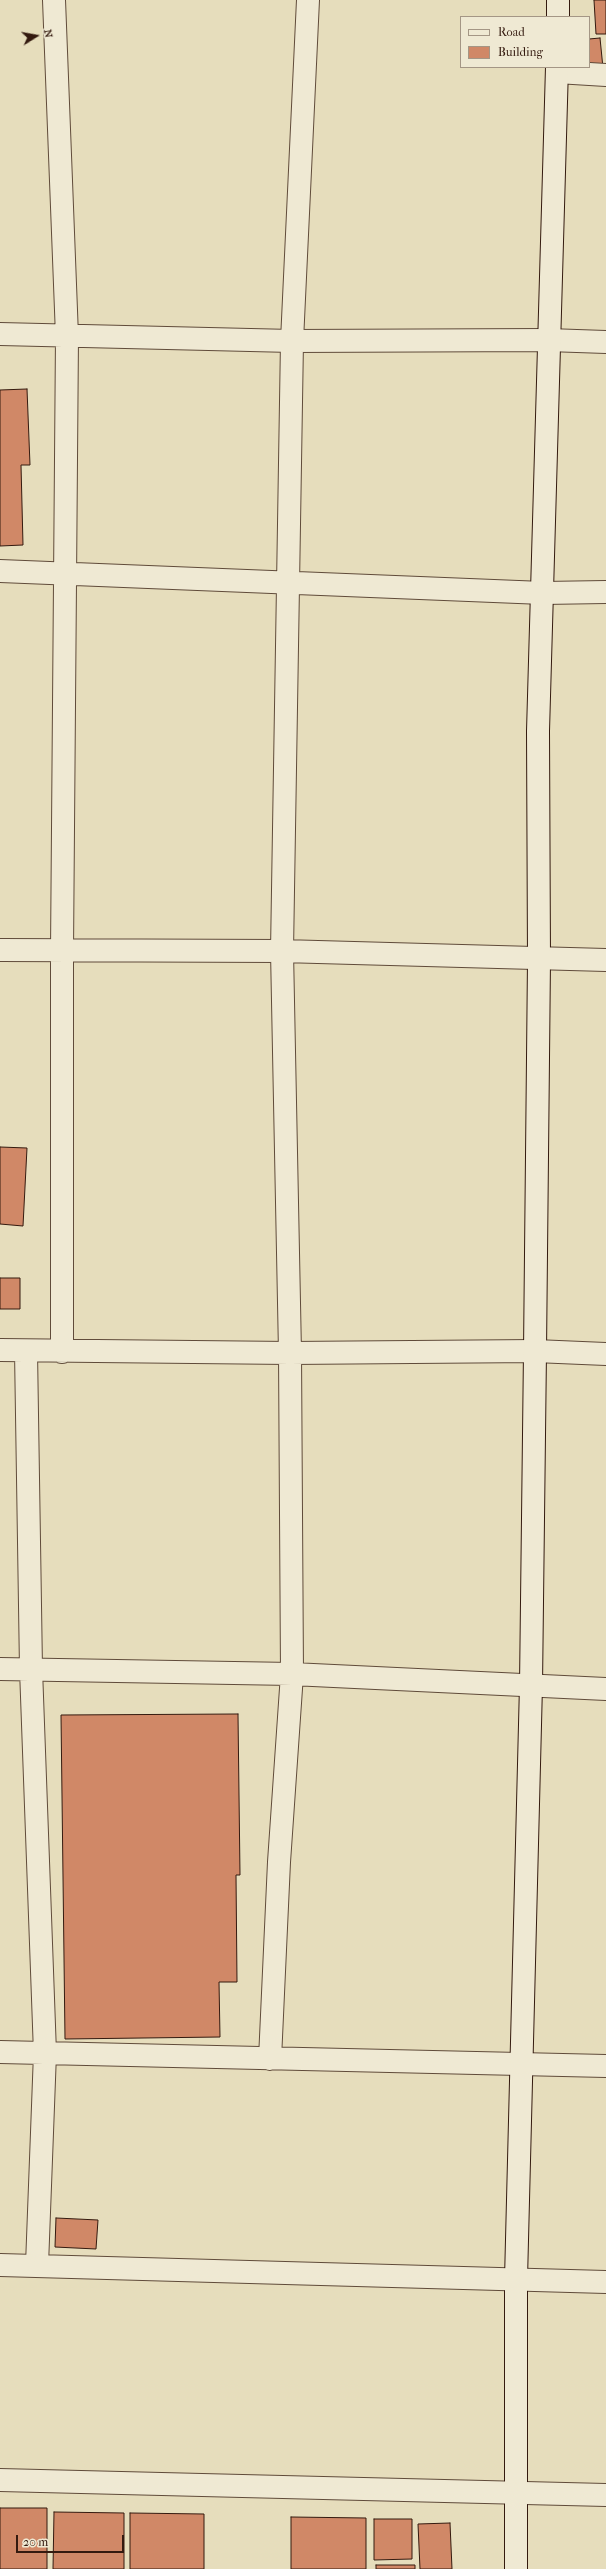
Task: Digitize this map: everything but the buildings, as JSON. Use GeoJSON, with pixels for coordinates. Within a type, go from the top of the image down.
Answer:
{"type":"FeatureCollection","features":[{"type":"Feature","properties":{"kind":"street"},"geometry":{"type":"LineString","coordinates":[[54,0],[67,336],[62,950],[62,1352]]}},
{"type":"Feature","properties":{"kind":"street"},"geometry":{"type":"LineString","coordinates":[[270,2059],[278,1862],[292,1674],[290,1353],[282,951],[292,341],[308,0]]}},
{"type":"Feature","properties":{"kind":"street"},"geometry":{"type":"LineString","coordinates":[[558,0],[558,16]]}},
{"type":"Feature","properties":{"kind":"street"},"geometry":{"type":"LineString","coordinates":[[516,2569],[516,2280],[531,1685],[535,1352],[539,960],[538,731],[543,593],[548,340],[557,69],[606,75]]}},
{"type":"Feature","properties":{"kind":"street"},"geometry":{"type":"LineString","coordinates":[[0,334],[292,341],[548,340],[606,342]]}},
{"type":"Feature","properties":{"kind":"street"},"geometry":{"type":"LineString","coordinates":[[0,570],[543,593],[606,592]]}},
{"type":"Feature","properties":{"kind":"street"},"geometry":{"type":"LineString","coordinates":[[0,950],[282,951],[539,960],[606,960]]}},
{"type":"Feature","properties":{"kind":"street"},"geometry":{"type":"LineString","coordinates":[[0,1350],[62,1352],[535,1352],[606,1354]]}},
{"type":"Feature","properties":{"kind":"street"},"geometry":{"type":"LineString","coordinates":[[26,1351],[31,1669],[45,2053],[37,2265]]}},
{"type":"Feature","properties":{"kind":"street"},"geometry":{"type":"LineString","coordinates":[[0,1669],[292,1674],[606,1689]]}},
{"type":"Feature","properties":{"kind":"street"},"geometry":{"type":"LineString","coordinates":[[0,2052],[606,2066]]}},
{"type":"Feature","properties":{"kind":"street"},"geometry":{"type":"LineString","coordinates":[[0,2265],[37,2265],[238,2273],[606,2282]]}},
{"type":"Feature","properties":{"kind":"street"},"geometry":{"type":"LineString","coordinates":[[0,2480],[606,2494]]}}]}
